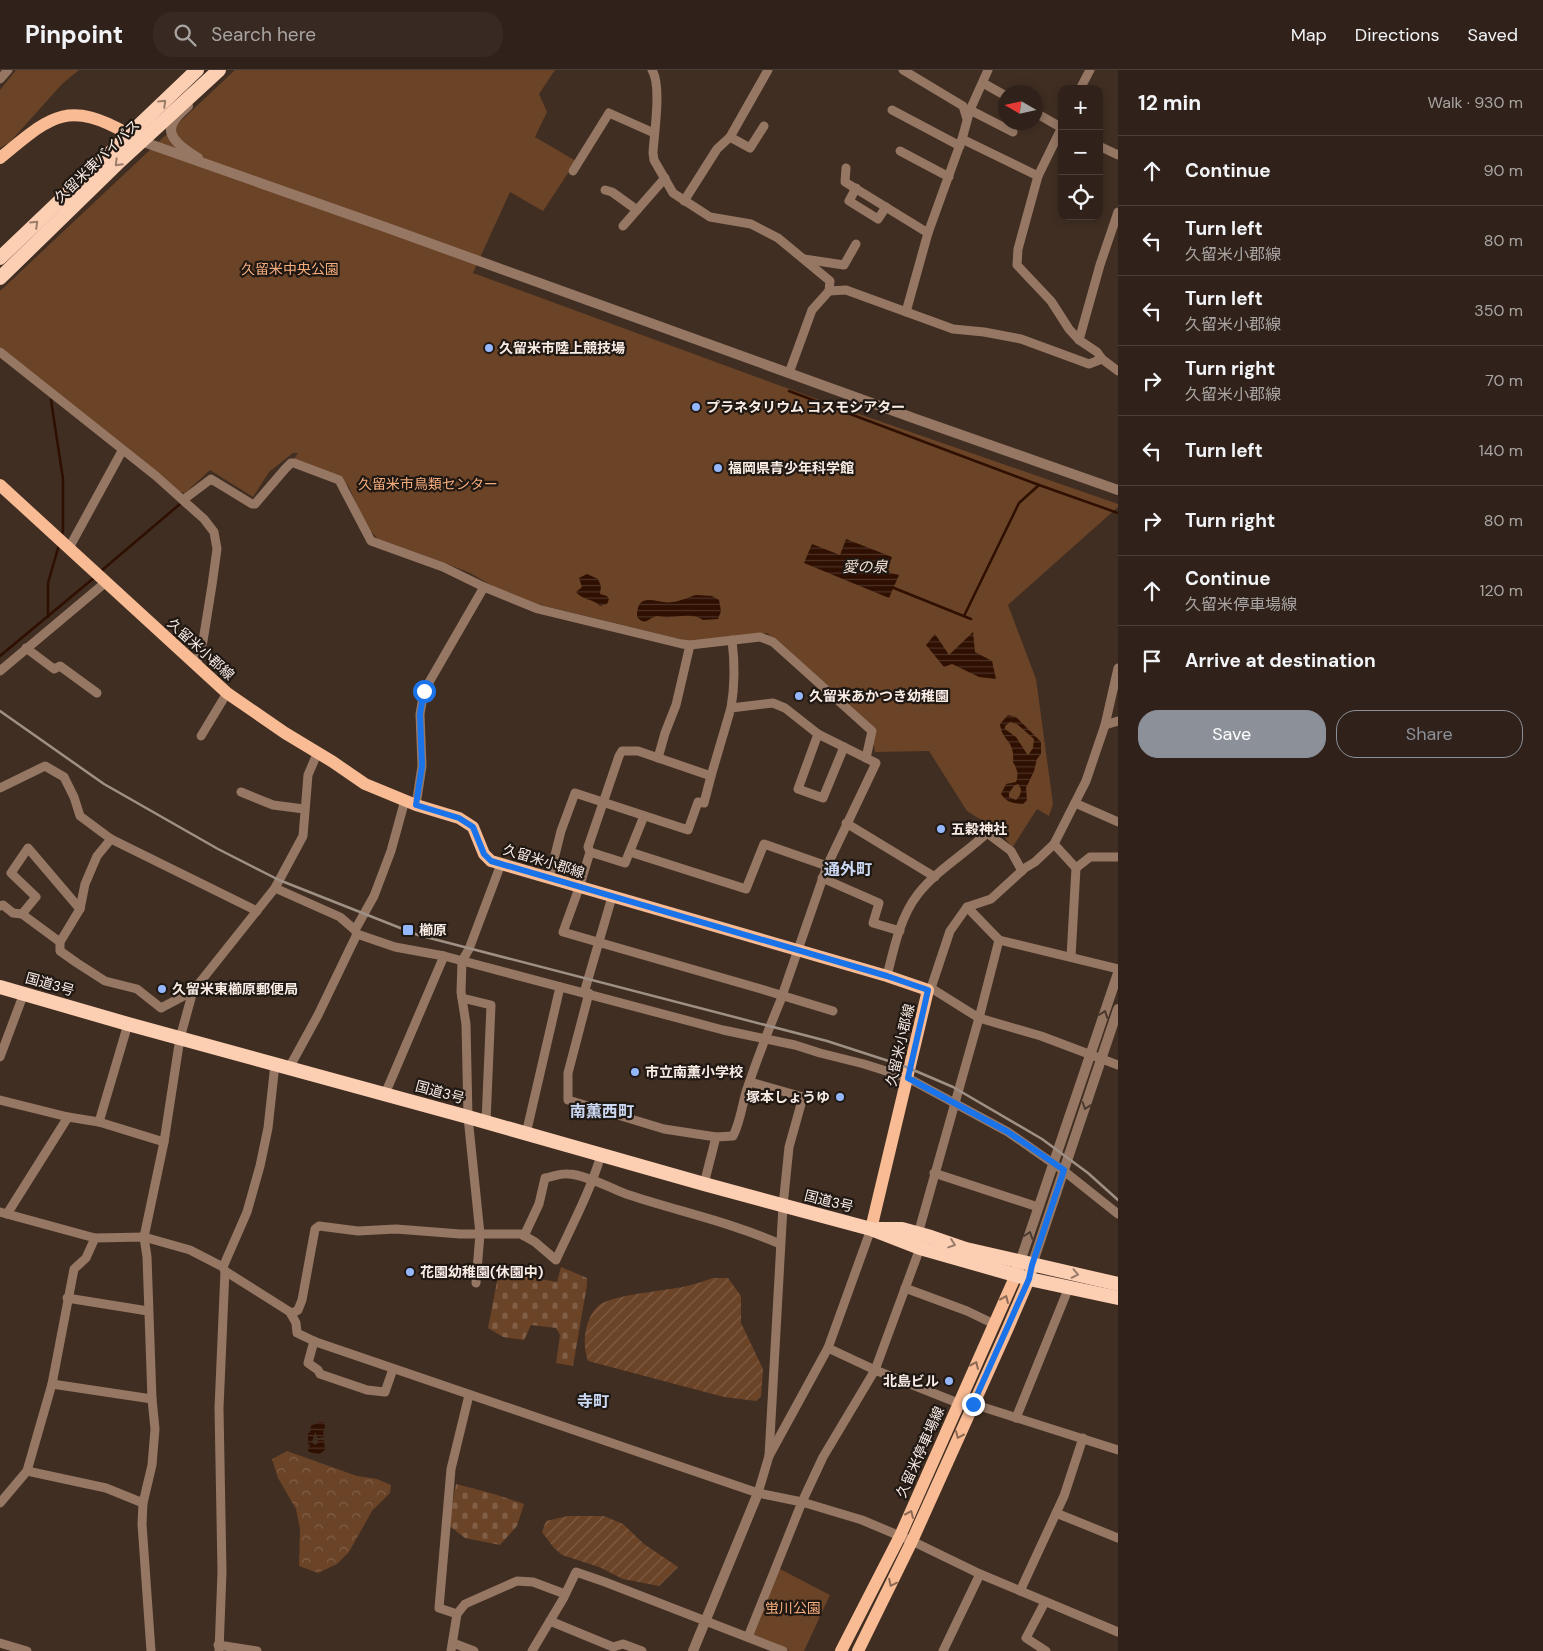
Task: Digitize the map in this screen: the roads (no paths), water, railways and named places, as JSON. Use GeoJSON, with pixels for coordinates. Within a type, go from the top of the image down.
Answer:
{"type":"FeatureCollection","features":[{"type":"Feature","properties":{"kind":"highway","name":"久留米東バイパス"},"geometry":{"type":"LineString","coordinates":[[0,258],[196,70]]}},
{"type":"Feature","properties":{"kind":"highway","name":"久留米東バイパス"},"geometry":{"type":"LineString","coordinates":[[0,278],[140,141],[218,70]]}},
{"type":"Feature","properties":{"kind":"highway","name":"国道3号"},"geometry":{"type":"LineString","coordinates":[[0,987],[783,1206],[871,1228],[920,1248],[1024,1270],[1118,1284]]}},
{"type":"Feature","properties":{"kind":"highway","name":"国道3号"},"geometry":{"type":"LineString","coordinates":[[871,1228],[902,1229],[966,1249],[1069,1287],[1118,1298]]}},
{"type":"Feature","properties":{"kind":"main road"},"geometry":{"type":"LineString","coordinates":[[0,158],[44,123],[61,116],[78,115],[97,119],[128,134]]}},
{"type":"Feature","properties":{"kind":"main road","name":"久留米小郡線"},"geometry":{"type":"LineString","coordinates":[[0,485],[226,693],[317,754],[333,762],[366,784],[459,818],[473,827],[484,854],[491,861],[929,989],[871,1228]]}},
{"type":"Feature","properties":{"kind":"main road","name":"久留米停車場線"},"geometry":{"type":"LineString","coordinates":[[841,1651],[900,1536],[994,1324],[1024,1270]]}},
{"type":"Feature","properties":{"kind":"main road","name":"久留米停車場線"},"geometry":{"type":"LineString","coordinates":[[858,1651],[912,1541],[973,1404],[1024,1270]]}},
{"type":"Feature","properties":{"kind":"street"},"geometry":{"type":"LineString","coordinates":[[0,79],[8,70]]}},
{"type":"Feature","properties":{"kind":"street"},"geometry":{"type":"LineString","coordinates":[[207,164],[177,142],[171,132],[172,124],[218,70]]}},
{"type":"Feature","properties":{"kind":"street"},"geometry":{"type":"LineString","coordinates":[[652,70],[656,76],[657,94],[654,160],[673,193],[710,217],[751,224],[778,238],[830,281],[829,291],[812,310],[789,373]]}},
{"type":"Feature","properties":{"kind":"street"},"geometry":{"type":"LineString","coordinates":[[684,201],[717,149],[730,136],[768,70]]}},
{"type":"Feature","properties":{"kind":"street"},"geometry":{"type":"LineString","coordinates":[[903,70],[962,106],[969,114],[1013,132]]}},
{"type":"Feature","properties":{"kind":"street"},"geometry":{"type":"LineString","coordinates":[[906,312],[928,233],[949,177],[969,114],[988,70]]}},
{"type":"Feature","properties":{"kind":"street"},"geometry":{"type":"LineString","coordinates":[[1082,85],[1090,70]]}},
{"type":"Feature","properties":{"kind":"street"},"geometry":{"type":"LineString","coordinates":[[983,83],[998,91]]}},
{"type":"Feature","properties":{"kind":"street"},"geometry":{"type":"LineString","coordinates":[[892,110],[1038,176]]}},
{"type":"Feature","properties":{"kind":"street"},"geometry":{"type":"LineString","coordinates":[[573,171],[609,113],[654,133]]}},
{"type":"Feature","properties":{"kind":"street"},"geometry":{"type":"LineString","coordinates":[[1043,117],[1058,125]]}},
{"type":"Feature","properties":{"kind":"street"},"geometry":{"type":"LineString","coordinates":[[730,136],[750,148],[764,126]]}},
{"type":"Feature","properties":{"kind":"street"},"geometry":{"type":"LineString","coordinates":[[1061,130],[1038,176],[1018,249],[1017,265],[1050,301],[1079,340],[1097,352],[1102,359],[1118,371]]}},
{"type":"Feature","properties":{"kind":"street"},"geometry":{"type":"LineString","coordinates":[[128,134],[140,141],[1118,490]]}},
{"type":"Feature","properties":{"kind":"street"},"geometry":{"type":"LineString","coordinates":[[1103,148],[1118,155]]}},
{"type":"Feature","properties":{"kind":"street"},"geometry":{"type":"LineString","coordinates":[[900,152],[949,177]]}},
{"type":"Feature","properties":{"kind":"street"},"geometry":{"type":"LineString","coordinates":[[846,168],[846,182],[928,233]]}},
{"type":"Feature","properties":{"kind":"street"},"geometry":{"type":"LineString","coordinates":[[624,226],[664,178]]}},
{"type":"Feature","properties":{"kind":"street"},"geometry":{"type":"LineString","coordinates":[[856,188],[849,201],[878,219],[886,207]]}},
{"type":"Feature","properties":{"kind":"street"},"geometry":{"type":"LineString","coordinates":[[605,190],[612,192],[637,210]]}},
{"type":"Feature","properties":{"kind":"street"},"geometry":{"type":"LineString","coordinates":[[1079,340],[1100,265],[1118,212]]}},
{"type":"Feature","properties":{"kind":"street"},"geometry":{"type":"LineString","coordinates":[[804,259],[844,265],[856,244]]}},
{"type":"Feature","properties":{"kind":"street"},"geometry":{"type":"LineString","coordinates":[[829,291],[846,290],[953,329],[984,332],[1021,339],[1089,364],[1102,359]]}},
{"type":"Feature","properties":{"kind":"street"},"geometry":{"type":"LineString","coordinates":[[0,352],[156,476],[204,519],[214,532],[217,549],[207,616],[196,665]]}},
{"type":"Feature","properties":{"kind":"street"},"geometry":{"type":"LineString","coordinates":[[69,548],[122,450]]}},
{"type":"Feature","properties":{"kind":"street"},"geometry":{"type":"LineString","coordinates":[[183,500],[211,479],[255,504],[285,469],[294,463],[339,480],[372,541],[443,567],[484,587],[538,609],[690,645],[760,637],[773,642],[872,731],[866,758]]}},
{"type":"Feature","properties":{"kind":"street"},"geometry":{"type":"LineString","coordinates":[[0,671],[106,582]]}},
{"type":"Feature","properties":{"kind":"street"},"geometry":{"type":"LineString","coordinates":[[289,1068],[318,1015],[374,896],[411,802],[422,766],[420,714],[424,691],[484,587]]}},
{"type":"Feature","properties":{"kind":"street"},"geometry":{"type":"LineString","coordinates":[[549,879],[561,831],[575,793],[688,830],[698,802],[704,803],[731,708],[735,680],[732,640]]}},
{"type":"Feature","properties":{"kind":"street"},"geometry":{"type":"LineString","coordinates":[[658,758],[665,732],[676,705],[690,645]]}},
{"type":"Feature","properties":{"kind":"street"},"geometry":{"type":"LineString","coordinates":[[26,648],[54,669],[60,666],[98,693]]}},
{"type":"Feature","properties":{"kind":"street"},"geometry":{"type":"LineString","coordinates":[[1118,668],[1105,725],[1086,782],[1054,844],[1036,862],[1022,871],[991,899],[967,907],[950,931],[929,989],[979,1018],[1041,1036],[1118,1065]]}},
{"type":"Feature","properties":{"kind":"street"},"geometry":{"type":"LineString","coordinates":[[201,736],[226,693]]}},
{"type":"Feature","properties":{"kind":"street"},"geometry":{"type":"LineString","coordinates":[[612,897],[597,943],[568,1073],[568,1100],[664,1129],[716,1137],[733,1136],[764,1039],[782,997],[826,866],[876,763],[818,734],[785,708],[773,703],[731,708]]}},
{"type":"Feature","properties":{"kind":"street"},"geometry":{"type":"LineString","coordinates":[[1105,725],[1118,720]]}},
{"type":"Feature","properties":{"kind":"street"},"geometry":{"type":"LineString","coordinates":[[818,734],[798,789],[823,798],[844,747]]}},
{"type":"Feature","properties":{"kind":"street"},"geometry":{"type":"LineString","coordinates":[[711,776],[638,751],[622,751],[588,847],[590,852],[563,932],[833,1011]]}},
{"type":"Feature","properties":{"kind":"street"},"geometry":{"type":"LineString","coordinates":[[151,1651],[142,1524],[143,1503],[152,1465],[155,1429],[152,1399],[147,1258],[144,1238],[164,1142],[180,1038],[193,992],[275,888],[303,836],[308,775],[317,754]]}},
{"type":"Feature","properties":{"kind":"street"},"geometry":{"type":"LineString","coordinates":[[0,788],[45,766],[64,777],[80,816],[112,839],[257,911]]}},
{"type":"Feature","properties":{"kind":"street"},"geometry":{"type":"LineString","coordinates":[[241,792],[274,805],[304,809]]}},
{"type":"Feature","properties":{"kind":"street"},"geometry":{"type":"LineString","coordinates":[[1075,803],[1118,822]]}},
{"type":"Feature","properties":{"kind":"street"},"geometry":{"type":"LineString","coordinates":[[590,852],[625,863],[644,816]]}},
{"type":"Feature","properties":{"kind":"street"},"geometry":{"type":"LineString","coordinates":[[846,823],[935,877]]}},
{"type":"Feature","properties":{"kind":"street"},"geometry":{"type":"LineString","coordinates":[[887,976],[904,919],[918,894],[987,833],[1011,851],[1022,871]]}},
{"type":"Feature","properties":{"kind":"street"},"geometry":{"type":"LineString","coordinates":[[112,839],[97,856],[85,884],[80,909],[60,942],[60,950],[77,964],[105,981],[138,989],[161,1008],[193,992]]}},
{"type":"Feature","properties":{"kind":"street"},"geometry":{"type":"LineString","coordinates":[[630,852],[746,889],[764,844],[826,866]]}},
{"type":"Feature","properties":{"kind":"street"},"geometry":{"type":"LineString","coordinates":[[1054,844],[1076,868],[1071,958]]}},
{"type":"Feature","properties":{"kind":"street"},"geometry":{"type":"LineString","coordinates":[[22,914],[36,897],[11,873],[28,848],[80,909]]}},
{"type":"Feature","properties":{"kind":"street"},"geometry":{"type":"LineString","coordinates":[[1076,868],[1090,857],[1118,857]]}},
{"type":"Feature","properties":{"kind":"street"},"geometry":{"type":"LineString","coordinates":[[476,1283],[480,1234],[468,1117],[466,1024],[462,998],[462,961],[469,949],[501,864]]}},
{"type":"Feature","properties":{"kind":"street"},"geometry":{"type":"LineString","coordinates":[[822,878],[879,903],[873,923],[900,931]]}},
{"type":"Feature","properties":{"kind":"street"},"geometry":{"type":"LineString","coordinates":[[275,888],[340,917],[356,932],[396,948],[444,956],[764,1039],[795,1045],[908,1078],[1008,1132],[1064,1170],[1118,1214]]}},
{"type":"Feature","properties":{"kind":"street"},"geometry":{"type":"LineString","coordinates":[[0,906],[3,904],[13,913],[22,914],[60,942]]}},
{"type":"Feature","properties":{"kind":"street"},"geometry":{"type":"LineString","coordinates":[[967,907],[999,940],[1118,971],[1038,1207],[1024,1270]]}},
{"type":"Feature","properties":{"kind":"street"},"geometry":{"type":"LineString","coordinates":[[918,1234],[934,1173],[956,1103],[999,940]]}},
{"type":"Feature","properties":{"kind":"street"},"geometry":{"type":"LineString","coordinates":[[385,1094],[444,956]]}},
{"type":"Feature","properties":{"kind":"street"},"geometry":{"type":"LineString","coordinates":[[526,1134],[560,987]]}},
{"type":"Feature","properties":{"kind":"street"},"geometry":{"type":"LineString","coordinates":[[0,1057],[24,994]]}},
{"type":"Feature","properties":{"kind":"street"},"geometry":{"type":"LineString","coordinates":[[462,998],[491,1005],[486,1122]]}},
{"type":"Feature","properties":{"kind":"street"},"geometry":{"type":"LineString","coordinates":[[1024,1270],[1064,1170],[1118,1009]]}},
{"type":"Feature","properties":{"kind":"street"},"geometry":{"type":"LineString","coordinates":[[99,1122],[128,1024]]}},
{"type":"Feature","properties":{"kind":"street"},"geometry":{"type":"LineString","coordinates":[[257,1651],[218,1648],[222,1572],[219,1408],[224,1269],[248,1212],[260,1166],[268,1128],[274,1064]]}},
{"type":"Feature","properties":{"kind":"street"},"geometry":{"type":"LineString","coordinates":[[750,1082],[803,1097],[789,1147],[783,1206],[769,1456]]}},
{"type":"Feature","properties":{"kind":"street"},"geometry":{"type":"LineString","coordinates":[[0,1100],[68,1117],[99,1122],[164,1142]]}},
{"type":"Feature","properties":{"kind":"street"},"geometry":{"type":"LineString","coordinates":[[68,1117],[3,1213],[95,1238],[144,1238],[190,1250],[224,1269],[291,1314],[296,1322],[297,1333],[314,1341],[758,1493],[802,1502],[862,1520],[912,1541],[980,1574],[1118,1632]]}},
{"type":"Feature","properties":{"kind":"street"},"geometry":{"type":"LineString","coordinates":[[704,1184],[716,1137]]}},
{"type":"Feature","properties":{"kind":"street"},"geometry":{"type":"LineString","coordinates":[[291,1314],[298,1310],[302,1300],[315,1229],[319,1226],[358,1230],[396,1229],[460,1234],[521,1234],[535,1242],[556,1260],[593,1181],[601,1155]]}},
{"type":"Feature","properties":{"kind":"street"},"geometry":{"type":"LineString","coordinates":[[934,1173],[1038,1207]]}},
{"type":"Feature","properties":{"kind":"street"},"geometry":{"type":"LineString","coordinates":[[524,1236],[539,1204],[545,1178],[568,1174],[593,1181],[626,1194],[717,1220],[780,1244]]}},
{"type":"Feature","properties":{"kind":"street"},"geometry":{"type":"LineString","coordinates":[[693,1651],[758,1493],[769,1456],[828,1348],[871,1228]]}},
{"type":"Feature","properties":{"kind":"street"},"geometry":{"type":"LineString","coordinates":[[0,1503],[27,1471],[52,1384],[74,1269],[86,1258],[95,1238]]}},
{"type":"Feature","properties":{"kind":"street"},"geometry":{"type":"LineString","coordinates":[[748,1637],[802,1502],[823,1457],[876,1370],[920,1248]]}},
{"type":"Feature","properties":{"kind":"street"},"geometry":{"type":"LineString","coordinates":[[1016,1418],[1069,1287]]}},
{"type":"Feature","properties":{"kind":"street"},"geometry":{"type":"LineString","coordinates":[[905,1288],[967,1311],[994,1324]]}},
{"type":"Feature","properties":{"kind":"street"},"geometry":{"type":"LineString","coordinates":[[67,1298],[148,1311]]}},
{"type":"Feature","properties":{"kind":"street"},"geometry":{"type":"LineString","coordinates":[[314,1341],[308,1363],[318,1370],[320,1374],[367,1390],[385,1392],[393,1369]]}},
{"type":"Feature","properties":{"kind":"street"},"geometry":{"type":"LineString","coordinates":[[828,1348],[876,1370],[958,1403],[973,1404],[1118,1450]]}},
{"type":"Feature","properties":{"kind":"street"},"geometry":{"type":"LineString","coordinates":[[52,1384],[152,1399]]}},
{"type":"Feature","properties":{"kind":"street"},"geometry":{"type":"LineString","coordinates":[[457,1614],[439,1608],[451,1469],[469,1395]]}},
{"type":"Feature","properties":{"kind":"street"},"geometry":{"type":"LineString","coordinates":[[1020,1591],[1064,1496],[1083,1438]]}},
{"type":"Feature","properties":{"kind":"street"},"geometry":{"type":"LineString","coordinates":[[27,1471],[106,1488],[143,1503]]}},
{"type":"Feature","properties":{"kind":"street"},"geometry":{"type":"LineString","coordinates":[[1056,1513],[1118,1538]]}},
{"type":"Feature","properties":{"kind":"street"},"geometry":{"type":"LineString","coordinates":[[532,1651],[576,1572],[783,1651]]}},
{"type":"Feature","properties":{"kind":"street"},"geometry":{"type":"LineString","coordinates":[[943,1651],[980,1574]]}},
{"type":"Feature","properties":{"kind":"street"},"geometry":{"type":"LineString","coordinates":[[474,1651],[452,1647],[457,1614],[465,1604],[517,1581],[533,1582],[565,1594]]}},
{"type":"Feature","properties":{"kind":"street"},"geometry":{"type":"LineString","coordinates":[[1045,1602],[1026,1638],[1046,1651]]}},
{"type":"Feature","properties":{"kind":"street"},"geometry":{"type":"LineString","coordinates":[[550,1620],[613,1647],[623,1644],[642,1651]]}},
{"type":"Feature","properties":{"kind":"street"},"geometry":{"type":"LineString","coordinates":[[0,1644],[27,1651]]}},
{"type":"Feature","properties":{"kind":"water","name":"愛の泉"},"geometry":{"type":"Polygon","coordinates":[[[846,539],[892,557],[887,572],[899,575],[889,598],[804,563],[812,544],[840,555],[846,539]]]}},
{"type":"Feature","properties":{"kind":"water"},"geometry":{"type":"Polygon","coordinates":[[[587,574],[598,579],[601,586],[600,594],[607,596],[609,599],[607,604],[600,606],[576,592],[582,587],[579,578],[587,574]]]}},
{"type":"Feature","properties":{"kind":"water"},"geometry":{"type":"Polygon","coordinates":[[[696,595],[712,596],[719,600],[721,611],[718,619],[703,620],[691,616],[657,616],[643,621],[637,617],[638,608],[644,601],[673,602],[696,595]]]}},
{"type":"Feature","properties":{"kind":"water"},"geometry":{"type":"Polygon","coordinates":[[[973,632],[975,652],[992,661],[996,679],[979,677],[952,664],[944,667],[926,645],[935,634],[949,655],[973,632]]]}},
{"type":"Feature","properties":{"kind":"water"},"geometry":{"type":"Polygon","coordinates":[[[1008,715],[1016,717],[1041,742],[1041,754],[1037,759],[1026,788],[1027,800],[1023,804],[1008,801],[1001,794],[1006,784],[1016,782],[1017,774],[1013,762],[1012,749],[1001,730],[1000,724],[1008,715]],[[1010,722],[1005,726],[1005,729],[1016,737],[1027,754],[1029,754],[1033,748],[1034,739],[1017,724],[1010,722]],[[1018,784],[1009,793],[1009,797],[1016,800],[1020,795],[1021,789],[1018,784]]]}},
{"type":"Feature","properties":{"kind":"water"},"geometry":{"type":"Polygon","coordinates":[[[324,1422],[324,1437],[318,1438],[315,1432],[312,1442],[315,1445],[318,1443],[318,1440],[324,1440],[325,1450],[319,1454],[309,1452],[308,1433],[310,1433],[311,1426],[324,1422]]]}},
{"type":"Feature","properties":{"kind":"waterway"},"geometry":{"type":"LineString","coordinates":[[789,391],[1118,513]]}},
{"type":"Feature","properties":{"kind":"waterway"},"geometry":{"type":"LineString","coordinates":[[51,400],[63,479],[62,535]]}},
{"type":"Feature","properties":{"kind":"waterway"},"geometry":{"type":"LineString","coordinates":[[964,616],[1019,503],[1039,485]]}},
{"type":"Feature","properties":{"kind":"waterway"},"geometry":{"type":"LineString","coordinates":[[101,571],[180,504]]}},
{"type":"Feature","properties":{"kind":"waterway"},"geometry":{"type":"LineString","coordinates":[[48,617],[48,583],[59,545]]}},
{"type":"Feature","properties":{"kind":"waterway"},"geometry":{"type":"LineString","coordinates":[[0,656],[95,577]]}},
{"type":"Feature","properties":{"kind":"waterway"},"geometry":{"type":"LineString","coordinates":[[894,588],[971,619]]}},
{"type":"Feature","properties":{"kind":"railway"},"geometry":{"type":"LineString","coordinates":[[0,711],[104,784],[218,849],[279,880],[418,935],[827,1041],[904,1066],[953,1087],[1042,1139],[1088,1173],[1118,1200]]}},
{"type":"Feature","properties":{"kind":"place","name":"久留米市陸上競技場"},"geometry":{"type":"Point","coordinates":[489,348]}},
{"type":"Feature","properties":{"kind":"place","name":"プラネタリウム コスモシアター"},"geometry":{"type":"Point","coordinates":[696,407]}},
{"type":"Feature","properties":{"kind":"place","name":"福岡県青少年科学館"},"geometry":{"type":"Point","coordinates":[718,468]}},
{"type":"Feature","properties":{"kind":"place","name":"久留米あかつき幼稚園"},"geometry":{"type":"Point","coordinates":[799,696]}},
{"type":"Feature","properties":{"kind":"place","name":"五穀神社"},"geometry":{"type":"Point","coordinates":[941,829]}},
{"type":"Feature","properties":{"kind":"place","name":"櫛原"},"geometry":{"type":"Point","coordinates":[408,930]}},
{"type":"Feature","properties":{"kind":"place","name":"久留米東櫛原郵便局"},"geometry":{"type":"Point","coordinates":[162,989]}},
{"type":"Feature","properties":{"kind":"place","name":"市立南薫小学校"},"geometry":{"type":"Point","coordinates":[635,1072]}},
{"type":"Feature","properties":{"kind":"place","name":"塚本しょうゆ"},"geometry":{"type":"Point","coordinates":[840,1097]}},
{"type":"Feature","properties":{"kind":"place","name":"花園幼稚園(休園中)"},"geometry":{"type":"Point","coordinates":[410,1272]}},
{"type":"Feature","properties":{"kind":"place","name":"北島ビル"},"geometry":{"type":"Point","coordinates":[949,1381]}},
{"type":"Feature","properties":{"kind":"district","name":"通外町"},"geometry":{"type":"Point","coordinates":[848,869]}},
{"type":"Feature","properties":{"kind":"district","name":"南薫西町"},"geometry":{"type":"Point","coordinates":[602,1111]}},
{"type":"Feature","properties":{"kind":"district","name":"寺町"},"geometry":{"type":"Point","coordinates":[593,1401]}},
{"type":"Feature","properties":{"kind":"park label","name":"久留米中央公園"},"geometry":{"type":"Point","coordinates":[290,269]}},
{"type":"Feature","properties":{"kind":"park label","name":"久留米市鳥類センター"},"geometry":{"type":"Point","coordinates":[428,484]}},
{"type":"Feature","properties":{"kind":"park label","name":"蛍川公園"},"geometry":{"type":"Point","coordinates":[793,1608]}}]}
